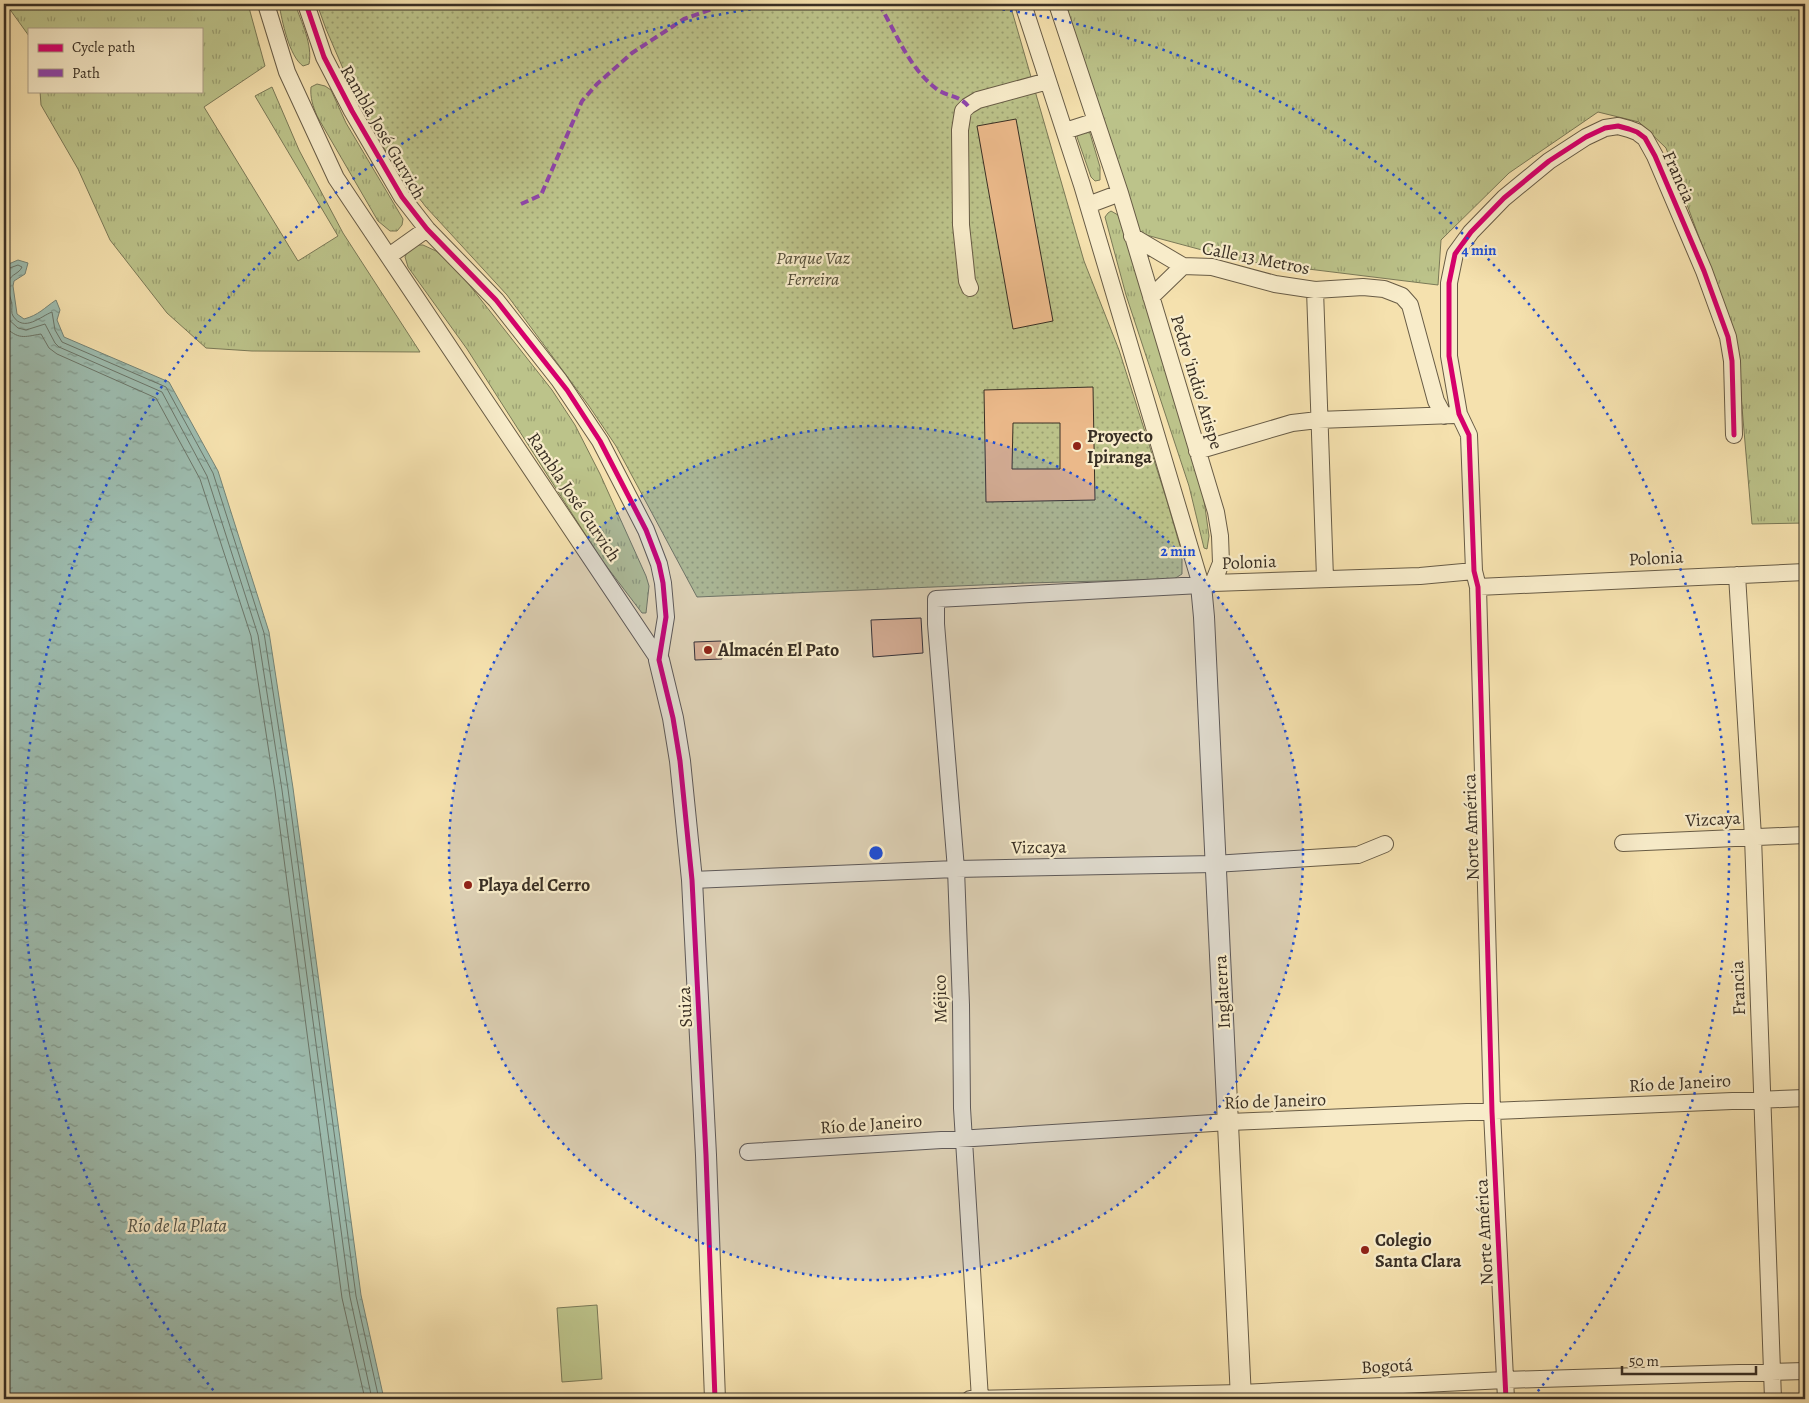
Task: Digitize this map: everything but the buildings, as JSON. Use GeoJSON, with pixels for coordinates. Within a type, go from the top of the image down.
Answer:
{"type":"FeatureCollection","features":[{"type":"Feature","properties":{"kind":"street","name":"Rambla José Gurvich"},"geometry":{"type":"LineString","coordinates":[[266,4],[287,72],[336,178],[659,660]]}},
{"type":"Feature","properties":{"kind":"street","name":"Rambla José Gurvich"},"geometry":{"type":"LineString","coordinates":[[306,4],[324,57],[352,112],[402,198],[427,229],[496,300],[562,383],[595,433],[642,522],[652,547],[663,583],[666,617]]}},
{"type":"Feature","properties":{"kind":"street"},"geometry":{"type":"LineString","coordinates":[[1023,4],[1065,131],[1207,584]]}},
{"type":"Feature","properties":{"kind":"street","name":"Pedro 'indio' Arispe"},"geometry":{"type":"LineString","coordinates":[[1057,4],[1120,193],[1216,512],[1220,536],[1221,563],[1207,584]]}},
{"type":"Feature","properties":{"kind":"street"},"geometry":{"type":"LineString","coordinates":[[970,288],[967,281],[961,225],[960,130],[963,111],[978,100],[1048,81]]}},
{"type":"Feature","properties":{"kind":"street"},"geometry":{"type":"LineString","coordinates":[[1065,131],[1096,121]]}},
{"type":"Feature","properties":{"kind":"street","name":"Francia"},"geometry":{"type":"LineString","coordinates":[[1453,259],[1462,243],[1504,198],[1566,148],[1586,136],[1605,128],[1618,126],[1637,132],[1645,138],[1655,156],[1704,271],[1728,337],[1732,361],[1734,436]]}},
{"type":"Feature","properties":{"kind":"street"},"geometry":{"type":"LineString","coordinates":[[1088,205],[1120,193]]}},
{"type":"Feature","properties":{"kind":"street"},"geometry":{"type":"LineString","coordinates":[[389,256],[427,229]]}},
{"type":"Feature","properties":{"kind":"street","name":"Calle 13 Metros"},"geometry":{"type":"LineString","coordinates":[[1132,236],[1183,266],[1212,267],[1275,284],[1315,290],[1363,287],[1384,289],[1402,296],[1410,305],[1436,401],[1451,415]]}},
{"type":"Feature","properties":{"kind":"street","name":"Norte América"},"geometry":{"type":"LineString","coordinates":[[1453,259],[1449,282],[1451,415],[1468,435],[1476,579],[1492,1112],[1506,1399]]}},
{"type":"Feature","properties":{"kind":"street","name":"Calle 13 Metros"},"geometry":{"type":"LineString","coordinates":[[1151,296],[1183,266]]}},
{"type":"Feature","properties":{"kind":"street"},"geometry":{"type":"LineString","coordinates":[[1315,290],[1318,420],[1325,578]]}},
{"type":"Feature","properties":{"kind":"street"},"geometry":{"type":"LineString","coordinates":[[1197,450],[1292,423],[1318,420],[1451,415]]}},
{"type":"Feature","properties":{"kind":"street","name":"Polonia"},"geometry":{"type":"LineString","coordinates":[[936,598],[1325,578],[1420,576],[1476,579],[1737,575],[1805,572]]}},
{"type":"Feature","properties":{"kind":"street","name":"Francia"},"geometry":{"type":"LineString","coordinates":[[1737,575],[1753,836],[1773,1399]]}},
{"type":"Feature","properties":{"kind":"street","name":"Inglaterra"},"geometry":{"type":"LineString","coordinates":[[1207,584],[1204,617],[1214,864],[1229,1122],[1241,1396]]}},
{"type":"Feature","properties":{"kind":"street","name":"Méjico"},"geometry":{"type":"LineString","coordinates":[[936,598],[936,624],[956,869],[964,1138],[976,1399]]}},
{"type":"Feature","properties":{"kind":"street","name":"Suiza"},"geometry":{"type":"LineString","coordinates":[[666,617],[659,660],[673,718],[680,761],[692,880],[706,1138],[715,1399]]}},
{"type":"Feature","properties":{"kind":"street","name":"Vizcaya"},"geometry":{"type":"LineString","coordinates":[[1623,843],[1805,835]]}},
{"type":"Feature","properties":{"kind":"street","name":"Vizcaya"},"geometry":{"type":"LineString","coordinates":[[692,880],[956,869],[1214,864],[1358,855],[1384,844]]}},
{"type":"Feature","properties":{"kind":"street","name":"Río de Janeiro"},"geometry":{"type":"LineString","coordinates":[[748,1152],[1229,1122],[1805,1098]]}},
{"type":"Feature","properties":{"kind":"street","name":"Bogotá"},"geometry":{"type":"LineString","coordinates":[[976,1399],[1241,1396],[1505,1380],[1805,1371]]}},
{"type":"Feature","properties":{"kind":"green space"},"geometry":{"type":"Polygon","coordinates":[[[6,4],[248,4],[265,66],[204,107],[298,261],[338,236],[255,96],[272,87],[299,150],[343,233],[420,352],[252,351],[206,348],[167,313],[110,240],[78,169],[41,105],[40,92],[202,92],[202,28],[28,28],[28,35],[6,4]]]}},
{"type":"Feature","properties":{"kind":"green space"},"geometry":{"type":"Polygon","coordinates":[[[279,4],[295,4],[308,41],[309,64],[303,66],[290,46],[279,4]]]}},
{"type":"Feature","properties":{"kind":"green space","name":"Parque Vaz Ferreira"},"geometry":{"type":"Polygon","coordinates":[[[317,4],[1010,4],[1084,261],[1119,350],[1167,501],[1182,553],[1182,574],[1174,579],[1028,583],[697,597],[616,446],[589,406],[507,295],[426,207],[394,166],[354,94],[317,4]]]}},
{"type":"Feature","properties":{"kind":"green space"},"geometry":{"type":"Polygon","coordinates":[[[1064,4],[1805,4],[1805,523],[1752,524],[1736,337],[1666,148],[1639,122],[1598,112],[1509,173],[1441,240],[1438,285],[1243,261],[1135,232],[1064,4]]]}},
{"type":"Feature","properties":{"kind":"green space"},"geometry":{"type":"Polygon","coordinates":[[[317,84],[331,90],[346,123],[403,219],[402,225],[397,231],[390,231],[378,221],[317,116],[312,102],[311,87],[317,84]]]}},
{"type":"Feature","properties":{"kind":"green space"},"geometry":{"type":"Polygon","coordinates":[[[1078,129],[1089,130],[1100,167],[1100,180],[1095,181],[1091,177],[1077,137],[1078,129]]]}},
{"type":"Feature","properties":{"kind":"green space"},"geometry":{"type":"Polygon","coordinates":[[[1111,211],[1118,215],[1124,233],[1203,493],[1209,536],[1207,549],[1204,548],[1189,486],[1126,295],[1105,217],[1111,211]]]}},
{"type":"Feature","properties":{"kind":"green space"},"geometry":{"type":"Polygon","coordinates":[[[415,245],[423,245],[436,251],[456,268],[552,390],[575,425],[600,474],[646,576],[649,586],[646,613],[642,613],[601,559],[467,349],[408,267],[405,257],[409,248],[415,245]]]}},
{"type":"Feature","properties":{"kind":"green space"},"geometry":{"type":"Polygon","coordinates":[[[597,1305],[602,1379],[562,1382],[557,1308],[597,1305]]]}},
{"type":"Feature","properties":{"kind":"water","name":"Río de la Plata"},"geometry":{"type":"Polygon","coordinates":[[[18,260],[28,263],[25,274],[14,281],[17,314],[24,319],[38,313],[56,300],[60,310],[57,320],[64,337],[169,382],[218,471],[269,632],[293,788],[361,1295],[384,1399],[4,1399],[4,266],[18,260]]]}},
{"type":"Feature","properties":{"kind":"marked path"},"geometry":{"type":"LineString","coordinates":[[521,204],[541,195],[582,101],[597,84],[632,53],[684,19],[726,4]]}},
{"type":"Feature","properties":{"kind":"marked path"},"geometry":{"type":"LineString","coordinates":[[879,4],[904,50],[919,72],[938,90],[965,102],[968,106]]}},
{"type":"Feature","properties":{"kind":"cycle path"},"geometry":{"type":"LineString","coordinates":[[306,4],[324,57],[352,111],[402,197],[427,229],[496,300],[567,390],[600,441],[646,530],[659,564],[666,617],[659,660],[673,718],[680,761],[692,880],[706,1155],[715,1399]]}},
{"type":"Feature","properties":{"kind":"cycle path"},"geometry":{"type":"LineString","coordinates":[[1506,1399],[1492,1112],[1478,587],[1474,571],[1469,435],[1459,414],[1449,356],[1449,283],[1455,254],[1471,232],[1504,198],[1549,161],[1586,137],[1605,128],[1618,126],[1637,132],[1645,138],[1655,156],[1704,271],[1728,337],[1732,361],[1734,435]]}},
{"type":"Feature","properties":{"kind":"place","name":"Proyecto Ipiranga"},"geometry":{"type":"Point","coordinates":[1077,446]}},
{"type":"Feature","properties":{"kind":"place","name":"Almacén El Pato"},"geometry":{"type":"Point","coordinates":[708,650]}},
{"type":"Feature","properties":{"kind":"place","name":"Playa del Cerro"},"geometry":{"type":"Point","coordinates":[468,885]}},
{"type":"Feature","properties":{"kind":"place","name":"Colegio Santa Clara"},"geometry":{"type":"Point","coordinates":[1365,1250]}}]}
